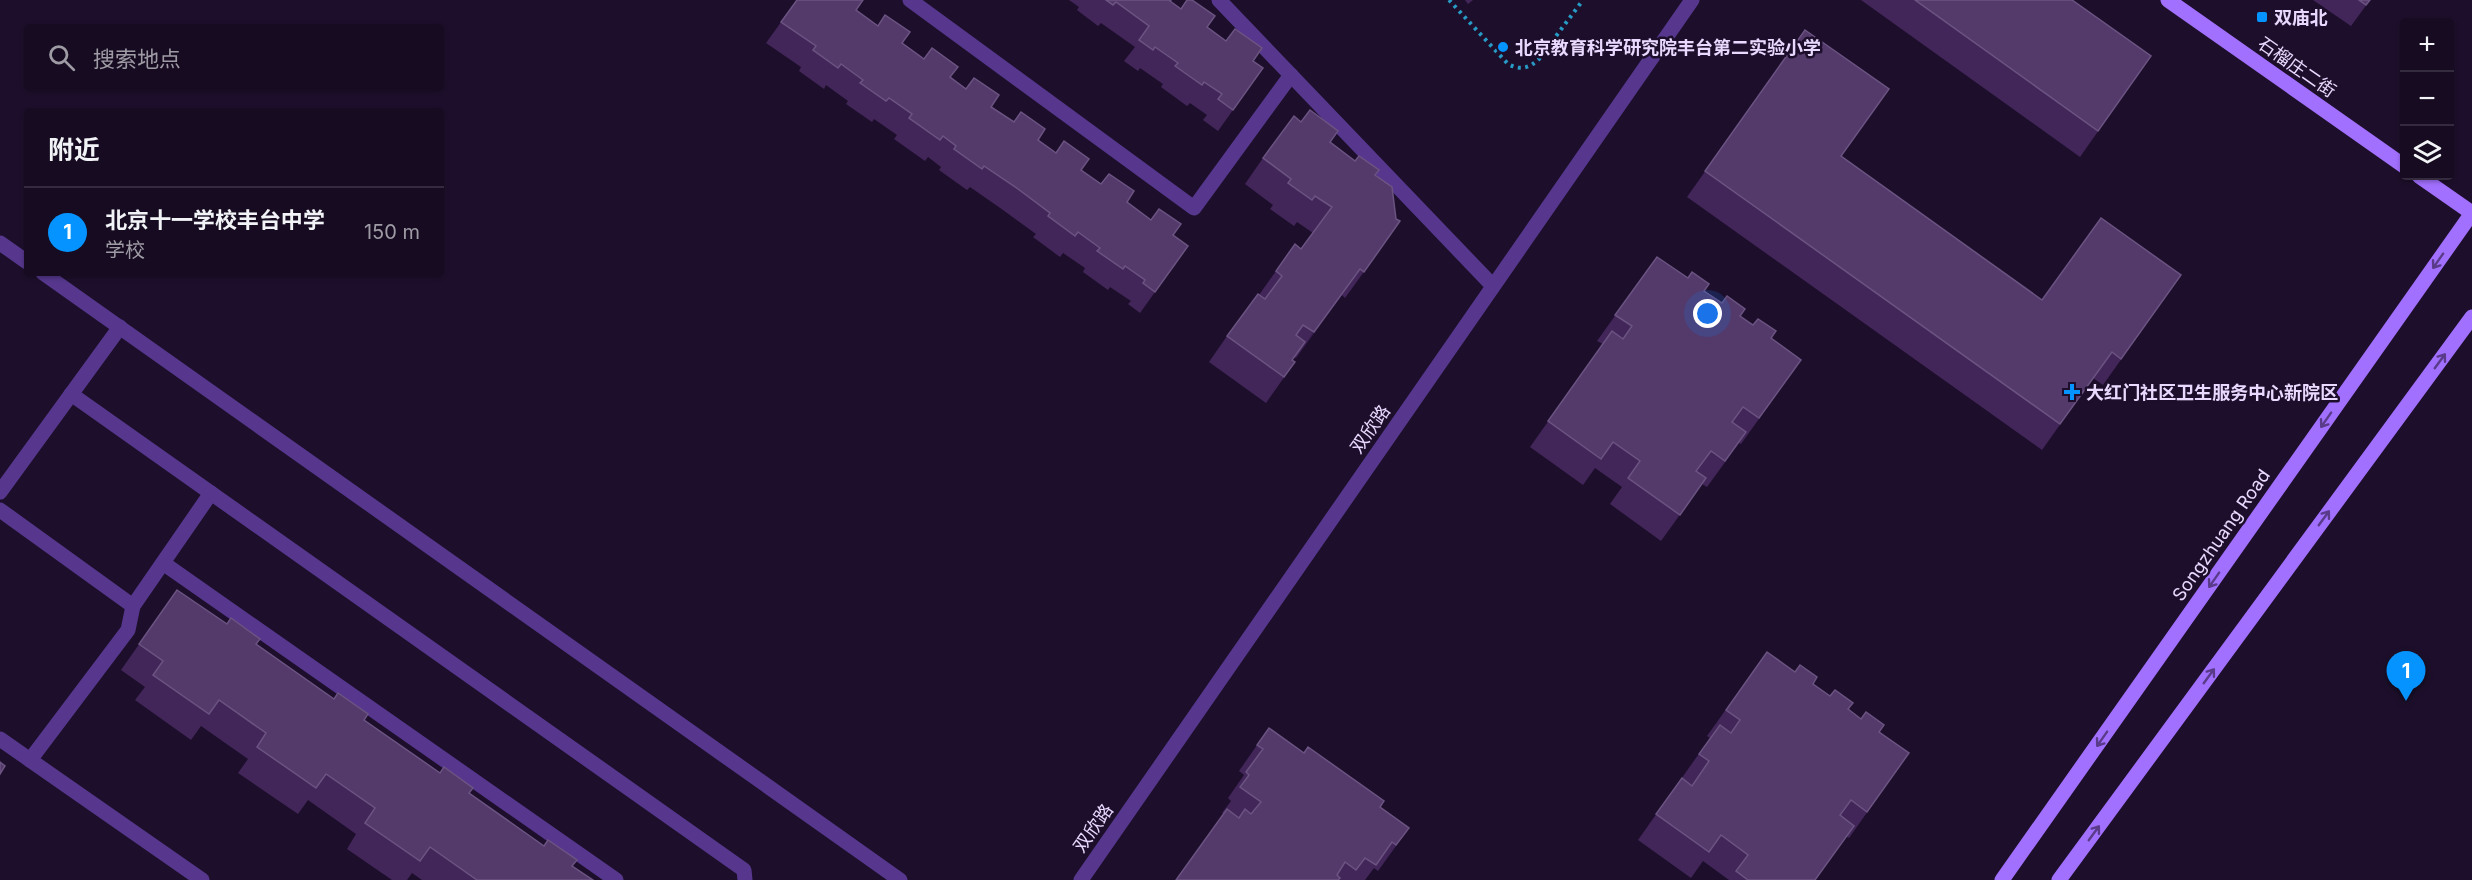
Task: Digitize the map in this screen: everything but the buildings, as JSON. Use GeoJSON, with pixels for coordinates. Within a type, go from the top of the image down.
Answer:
{"type":"FeatureCollection","features":[{"type":"Feature","properties":{"kind":"main road","name":"石榴庄二街"},"geometry":{"type":"LineString","coordinates":[[2168,0],[2400,163]]}},
{"type":"Feature","properties":{"kind":"main road"},"geometry":{"type":"LineString","coordinates":[[2425,180],[2472,213]]}},
{"type":"Feature","properties":{"kind":"main road","name":"Songzhuang Road"},"geometry":{"type":"LineString","coordinates":[[2002,880],[2472,213]]}},
{"type":"Feature","properties":{"kind":"main road"},"geometry":{"type":"LineString","coordinates":[[2059,880],[2472,317]]}},
{"type":"Feature","properties":{"kind":"street"},"geometry":{"type":"LineString","coordinates":[[909,0],[1194,208],[1291,75]]}},
{"type":"Feature","properties":{"kind":"street"},"geometry":{"type":"LineString","coordinates":[[1219,0],[1493,286]]}},
{"type":"Feature","properties":{"kind":"street","name":"双欣路"},"geometry":{"type":"LineString","coordinates":[[1081,880],[1692,0]]}},
{"type":"Feature","properties":{"kind":"street"},"geometry":{"type":"LineString","coordinates":[[0,243],[24,260]]}},
{"type":"Feature","properties":{"kind":"street"},"geometry":{"type":"LineString","coordinates":[[47,276],[900,880]]}},
{"type":"Feature","properties":{"kind":"street"},"geometry":{"type":"LineString","coordinates":[[0,492],[120,327]]}},
{"type":"Feature","properties":{"kind":"street"},"geometry":{"type":"LineString","coordinates":[[71,394],[744,870],[745,880]]}},
{"type":"Feature","properties":{"kind":"street"},"geometry":{"type":"LineString","coordinates":[[30,760],[128,630],[133,606],[212,493]]}},
{"type":"Feature","properties":{"kind":"street"},"geometry":{"type":"LineString","coordinates":[[0,510],[133,606]]}},
{"type":"Feature","properties":{"kind":"street"},"geometry":{"type":"LineString","coordinates":[[163,563],[616,880]]}},
{"type":"Feature","properties":{"kind":"street"},"geometry":{"type":"LineString","coordinates":[[0,739],[202,880]]}},
{"type":"Feature","properties":{"kind":"path"},"geometry":{"type":"LineString","coordinates":[[1449,0],[1508,64],[1515,68],[1523,68],[1532,65],[1539,58],[1583,0]]}},
{"type":"Feature","properties":{"kind":"place","name":"双庙北"},"geometry":{"type":"Point","coordinates":[2262,17]}},
{"type":"Feature","properties":{"kind":"place","name":"北京教育科学研究院丰台第二实验小学"},"geometry":{"type":"Point","coordinates":[1503,47]}},
{"type":"Feature","properties":{"kind":"place","name":"大红门社区卫生服务中心新院区"},"geometry":{"type":"Point","coordinates":[2072,392]}},
{"type":"Feature","properties":{"kind":"place","name":"北京十一学校丰台中学"},"geometry":{"type":"Point","coordinates":[2406,701]}}]}
